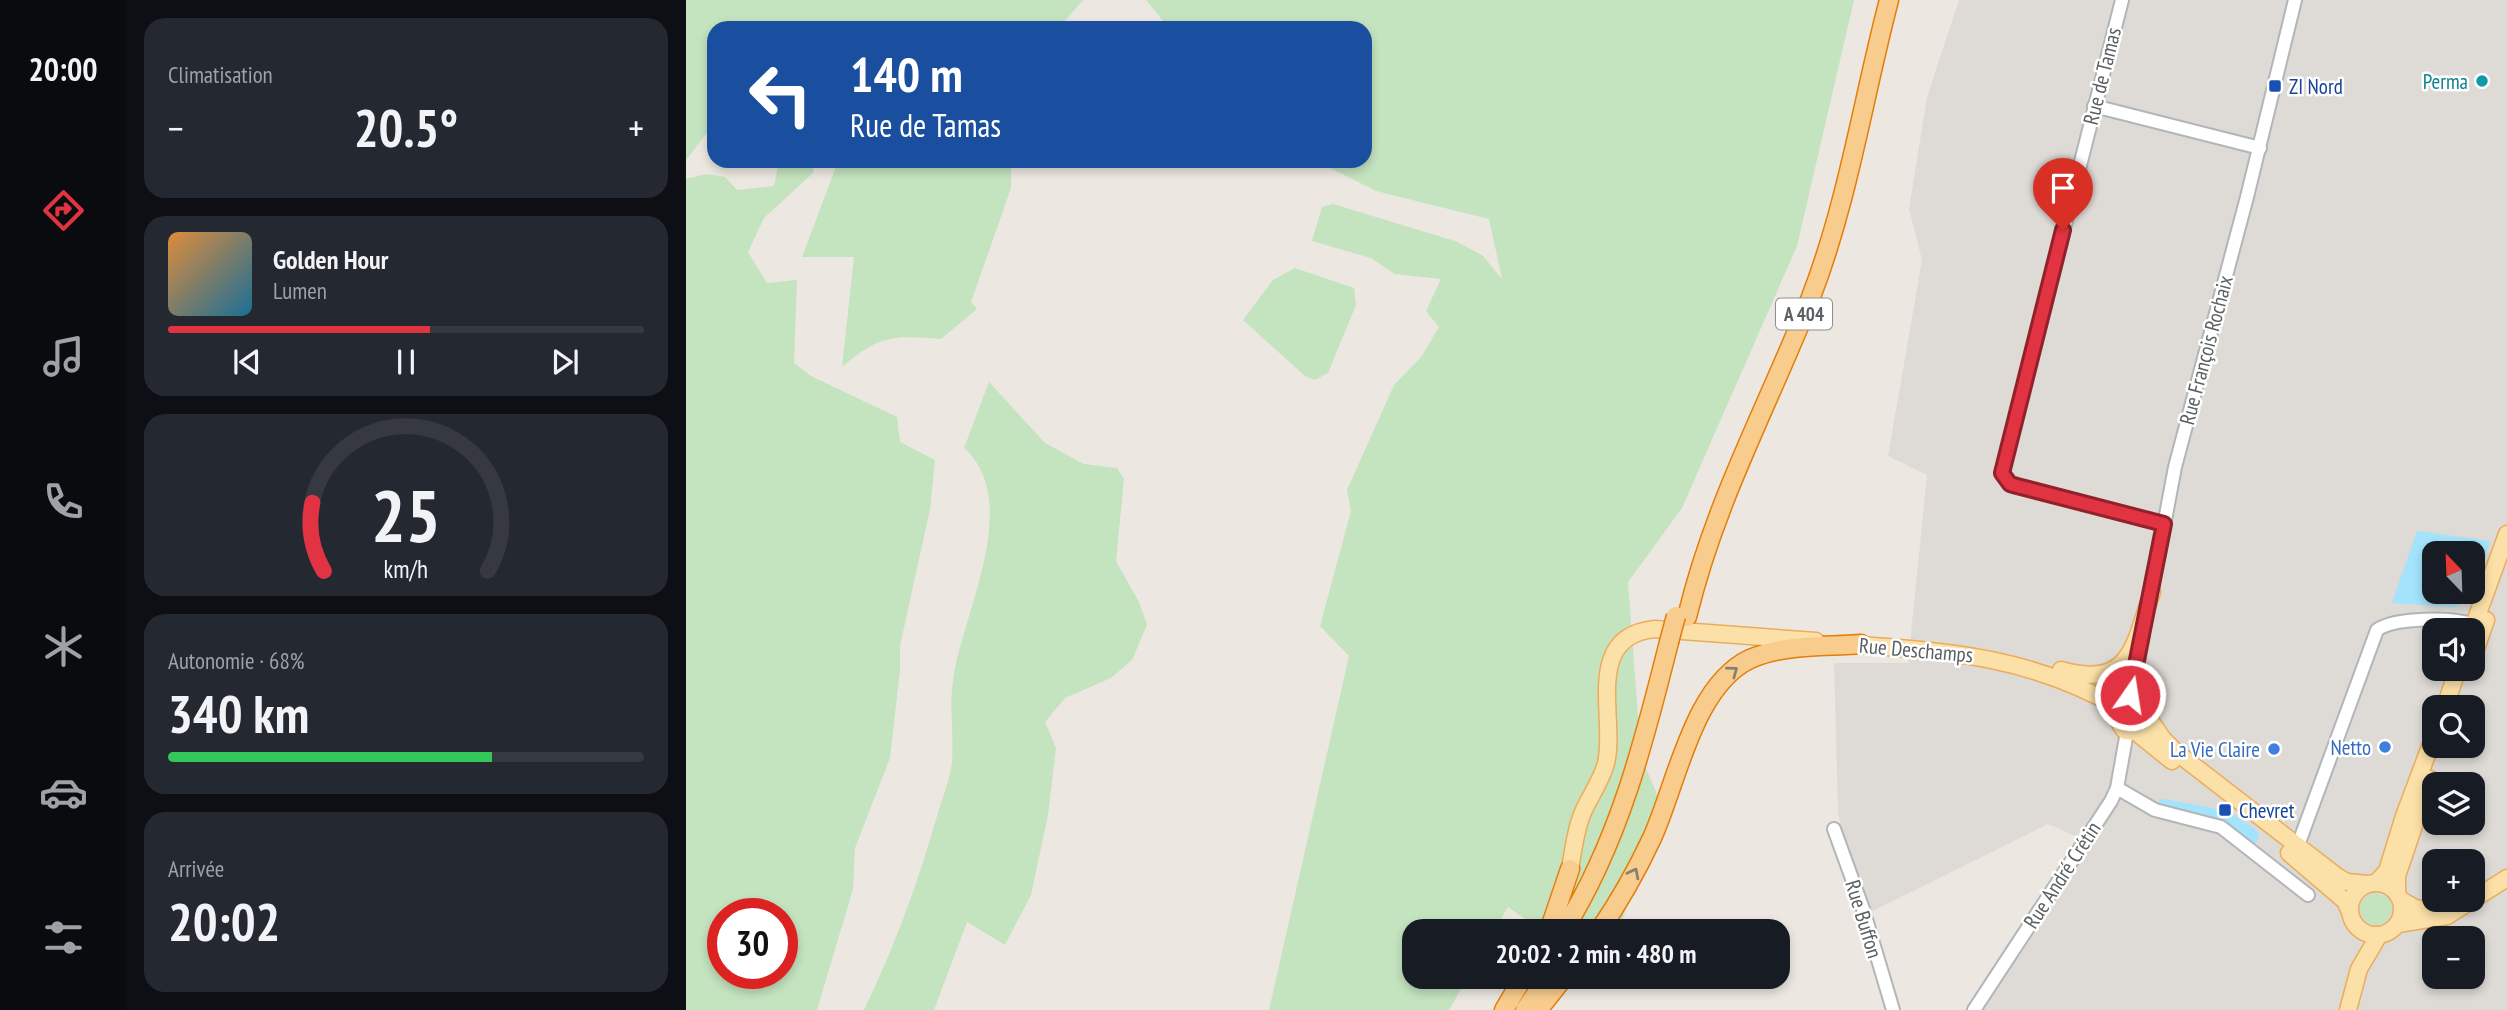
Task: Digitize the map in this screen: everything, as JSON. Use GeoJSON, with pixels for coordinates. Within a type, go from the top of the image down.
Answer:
{"type":"FeatureCollection","features":[{"type":"Feature","properties":{"kind":"highway","name":"A 404"},"geometry":{"type":"LineString","coordinates":[[1582,919],[1612,863],[1643,787],[1707,507],[1789,320],[1819,236],[1877,0]]}},
{"type":"Feature","properties":{"kind":"highway","name":"A 404"},"geometry":{"type":"LineString","coordinates":[[1681,617],[1724,495],[1822,265],[1839,208],[1889,0]]}},
{"type":"Feature","properties":{"kind":"highway","name":"A 404"},"geometry":{"type":"LineString","coordinates":[[1569,919],[1616,825],[1675,642]]}},
{"type":"Feature","properties":{"kind":"highway"},"geometry":{"type":"LineString","coordinates":[[1606,919],[1651,839],[1700,711],[1719,682],[1740,665],[1764,654],[1861,645]]}},
{"type":"Feature","properties":{"kind":"highway"},"geometry":{"type":"LineString","coordinates":[[1553,919],[1570,869]]}},
{"type":"Feature","properties":{"kind":"highway"},"geometry":{"type":"LineString","coordinates":[[1504,1010],[1516,989]]}},
{"type":"Feature","properties":{"kind":"highway"},"geometry":{"type":"LineString","coordinates":[[1512,1010],[1526,989]]}},
{"type":"Feature","properties":{"kind":"highway"},"geometry":{"type":"LineString","coordinates":[[1525,1010],[1539,989]]}},
{"type":"Feature","properties":{"kind":"highway"},"geometry":{"type":"LineString","coordinates":[[1538,1010],[1555,989]]}},
{"type":"Feature","properties":{"kind":"main road"},"geometry":{"type":"LineString","coordinates":[[2477,618],[2507,534]]}},
{"type":"Feature","properties":{"kind":"main road"},"geometry":{"type":"LineString","coordinates":[[2485,623],[2507,561]]}},
{"type":"Feature","properties":{"kind":"main road"},"geometry":{"type":"LineString","coordinates":[[1944,651],[2022,658],[2082,676],[2103,675],[2119,667],[2131,653],[2152,592]]}},
{"type":"Feature","properties":{"kind":"main road","name":"Rue Deschamps"},"geometry":{"type":"LineString","coordinates":[[1570,869],[1577,829],[1607,761],[1608,669],[1627,640],[1640,632],[1655,629],[1702,631],[1944,651],[2030,667],[2125,706]]}},
{"type":"Feature","properties":{"kind":"main road"},"geometry":{"type":"LineString","coordinates":[[2359,970],[2358,929],[2345,901],[2292,855],[2118,724],[2125,706],[2139,704],[2163,739],[2176,752],[2297,848],[2347,882],[2384,884],[2399,897],[2422,909]]}},
{"type":"Feature","properties":{"kind":"main road"},"geometry":{"type":"LineString","coordinates":[[2132,732],[2144,726],[2147,714]]}},
{"type":"Feature","properties":{"kind":"main road"},"geometry":{"type":"LineString","coordinates":[[2350,912],[2354,895],[2387,870],[2426,758]]}},
{"type":"Feature","properties":{"kind":"main road"},"geometry":{"type":"LineString","coordinates":[[2398,924],[2401,916],[2397,876],[2437,758]]}},
{"type":"Feature","properties":{"kind":"main road"},"geometry":{"type":"LineString","coordinates":[[2485,891],[2507,878]]}},
{"type":"Feature","properties":{"kind":"main road"},"geometry":{"type":"LineString","coordinates":[[2348,1010],[2359,970],[2379,935],[2398,924],[2447,916],[2453,912]]}},
{"type":"Feature","properties":{"kind":"main road"},"geometry":{"type":"LineString","coordinates":[[2358,929],[2379,935]]}},
{"type":"Feature","properties":{"kind":"street","name":"Rue de Tamas"},"geometry":{"type":"LineString","coordinates":[[2122,0],[2002,466],[2004,478],[2017,486],[2164,524]]}},
{"type":"Feature","properties":{"kind":"street","name":"Rue François Rochaix"},"geometry":{"type":"LineString","coordinates":[[2125,706],[2152,592],[2181,442],[2260,148],[2295,0]]}},
{"type":"Feature","properties":{"kind":"street"},"geometry":{"type":"LineString","coordinates":[[2094,106],[2260,148]]}},
{"type":"Feature","properties":{"kind":"street"},"geometry":{"type":"LineString","coordinates":[[2297,848],[2377,630],[2388,624],[2422,621]]}},
{"type":"Feature","properties":{"kind":"street","name":"Rue André Crétin"},"geometry":{"type":"LineString","coordinates":[[1974,1010],[2117,788],[2132,732]]}},
{"type":"Feature","properties":{"kind":"street"},"geometry":{"type":"LineString","coordinates":[[2117,788],[2155,810],[2221,827],[2308,895]]}},
{"type":"Feature","properties":{"kind":"street","name":"Rue Buffon"},"geometry":{"type":"LineString","coordinates":[[1834,829],[1863,909],[1893,1010]]}},
{"type":"Feature","properties":{"kind":"shaded area"},"geometry":{"type":"Polygon","coordinates":[[[1959,0],[2507,0],[2507,1010],[1981,1010],[2091,843],[2048,824],[1871,912],[1843,837],[1838,812],[1834,663],[1908,663],[1927,475],[1888,456],[1922,260],[1909,209],[1927,97],[1959,0]]]}},
{"type":"Feature","properties":{"kind":"green space"},"geometry":{"type":"Polygon","coordinates":[[[686,0],[1083,0],[1065,21],[707,21],[707,133],[686,160],[686,0]]]}},
{"type":"Feature","properties":{"kind":"green space"},"geometry":{"type":"Polygon","coordinates":[[[1146,0],[1854,0],[1797,246],[1682,508],[1628,582],[1641,757],[1660,801],[1623,919],[1525,919],[1508,907],[1501,919],[1402,919],[1402,989],[1461,989],[1449,1010],[1269,1010],[1349,656],[1320,626],[1351,511],[1347,490],[1394,385],[1422,356],[1439,327],[1426,311],[1441,279],[1395,274],[1371,258],[1312,241],[1322,207],[1333,204],[1455,241],[1482,255],[1502,279],[1489,219],[1376,191],[1330,168],[1372,168],[1372,21],[1163,21],[1146,0]]]}},
{"type":"Feature","properties":{"kind":"green space"},"geometry":{"type":"Polygon","coordinates":[[[778,168],[813,168],[814,172],[764,218],[748,252],[767,283],[797,280],[794,363],[811,376],[897,417],[900,442],[935,460],[930,509],[900,646],[900,670],[890,758],[855,848],[853,889],[817,1010],[686,1010],[686,179],[706,174],[725,177],[737,190],[774,186],[778,168]]]}},
{"type":"Feature","properties":{"kind":"green space"},"geometry":{"type":"Polygon","coordinates":[[[835,168],[1011,168],[1011,188],[971,302],[977,309],[941,339],[910,337],[887,340],[866,349],[842,367],[854,257],[802,257],[835,168]]]}},
{"type":"Feature","properties":{"kind":"green space"},"geometry":{"type":"Polygon","coordinates":[[[1295,268],[1354,288],[1356,305],[1328,373],[1315,380],[1305,376],[1243,320],[1273,280],[1295,268]]]}},
{"type":"Feature","properties":{"kind":"green space"},"geometry":{"type":"Polygon","coordinates":[[[989,382],[1045,443],[1084,464],[1117,468],[1124,479],[1116,561],[1139,602],[1147,625],[1132,660],[1111,678],[1065,698],[1045,722],[1056,748],[1048,815],[1031,895],[1005,945],[967,922],[934,1010],[864,1010],[905,915],[950,774],[953,680],[984,559],[989,528],[989,498],[981,471],[964,448],[989,382]]]}},
{"type":"Feature","properties":{"kind":"green space"},"geometry":{"type":"Polygon","coordinates":[[[2373,892],[2389,898],[2393,907],[2387,921],[2376,924],[2363,918],[2361,902],[2373,892]]]}},
{"type":"Feature","properties":{"kind":"water"},"geometry":{"type":"Polygon","coordinates":[[[2417,531],[2490,541],[2485,558],[2485,541],[2422,541],[2422,604],[2460,604],[2456,607],[2392,603],[2417,531]]]}},
{"type":"Feature","properties":{"kind":"waterway"},"geometry":{"type":"LineString","coordinates":[[2164,807],[2224,818],[2251,836]]}},
{"type":"Feature","properties":{"kind":"place","name":"Perma"},"geometry":{"type":"Point","coordinates":[2482,81]}},
{"type":"Feature","properties":{"kind":"place","name":"ZI Nord"},"geometry":{"type":"Point","coordinates":[2275,86]}},
{"type":"Feature","properties":{"kind":"place","name":"Netto"},"geometry":{"type":"Point","coordinates":[2385,747]}},
{"type":"Feature","properties":{"kind":"place","name":"La Vie Claire"},"geometry":{"type":"Point","coordinates":[2274,749]}},
{"type":"Feature","properties":{"kind":"place","name":"Chevret"},"geometry":{"type":"Point","coordinates":[2225,810]}},
{"type":"Feature","properties":{"kind":"route"},"geometry":{"type":"LineString","coordinates":[[2063,230],[2002,473],[2010,484],[2164,524],[2130,695]]}}]}
